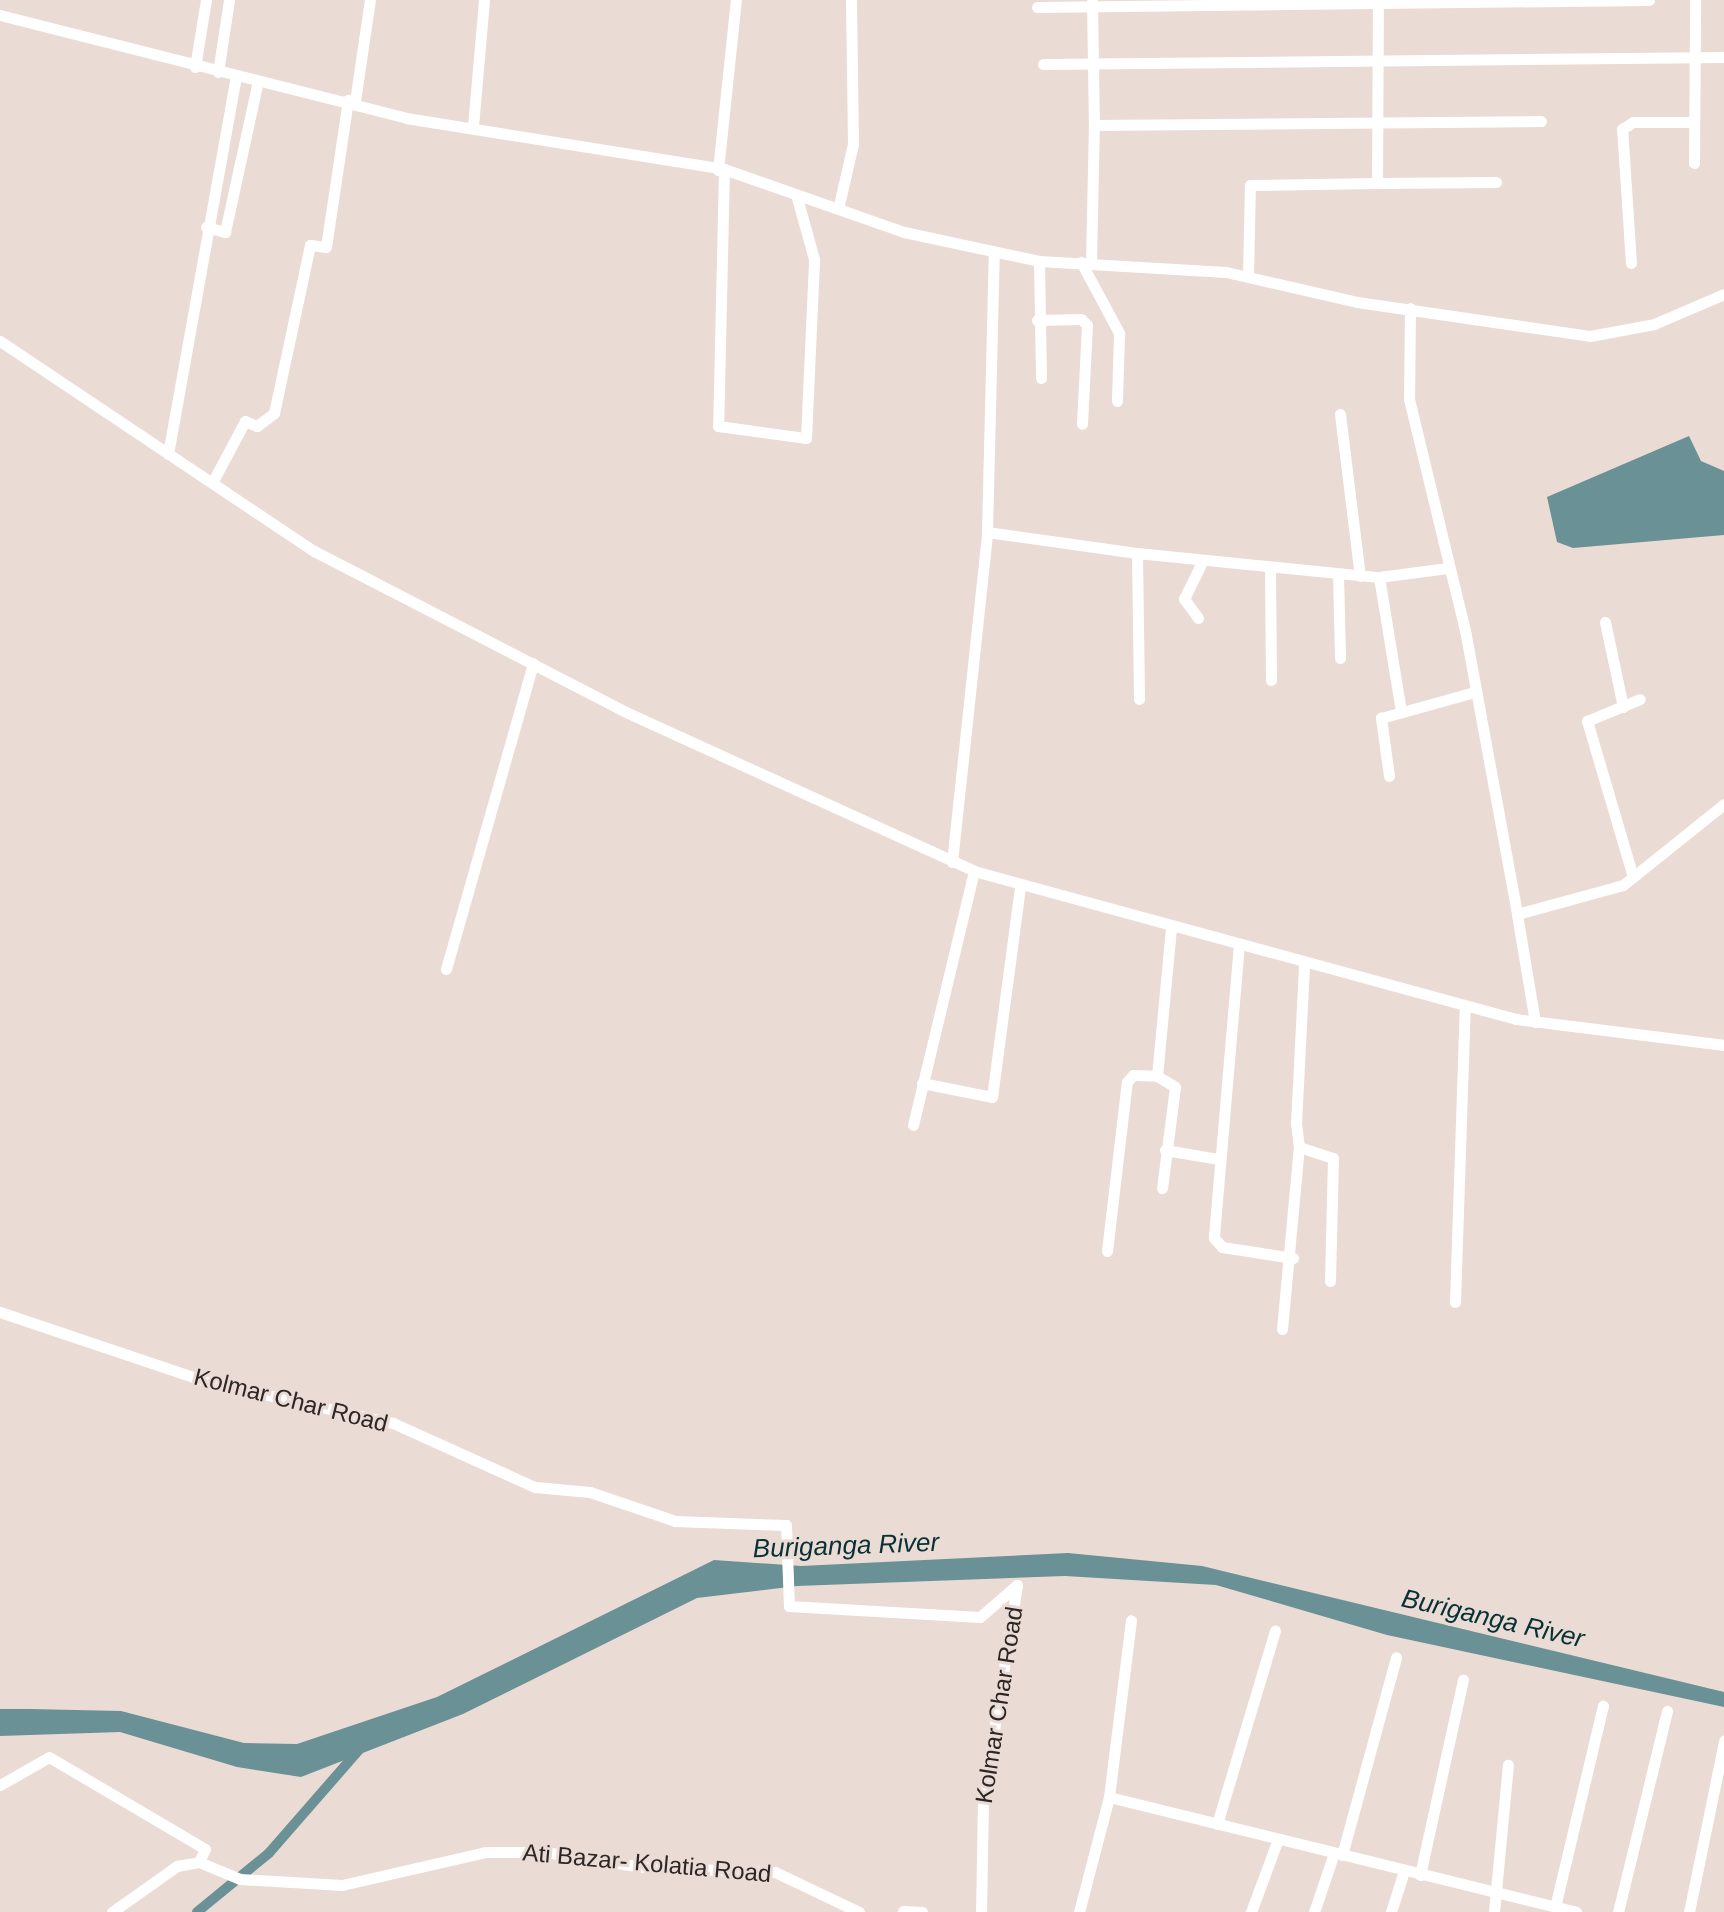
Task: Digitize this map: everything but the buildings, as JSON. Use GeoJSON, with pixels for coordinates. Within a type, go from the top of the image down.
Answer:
{"type":"FeatureCollection","features":[{"type":"Feature","properties":{"kind":"street"},"geometry":{"type":"LineString","coordinates":[[195,67],[206,0]]}},
{"type":"Feature","properties":{"kind":"street"},"geometry":{"type":"LineString","coordinates":[[218,72],[229,0]]}},
{"type":"Feature","properties":{"kind":"street"},"geometry":{"type":"LineString","coordinates":[[213,481],[245,421],[257,426],[274,413],[310,245],[326,247],[370,0]]}},
{"type":"Feature","properties":{"kind":"street"},"geometry":{"type":"LineString","coordinates":[[473,126],[484,0]]}},
{"type":"Feature","properties":{"kind":"street"},"geometry":{"type":"LineString","coordinates":[[736,0],[721,170],[718,426],[806,438],[814,259],[796,194]]}},
{"type":"Feature","properties":{"kind":"street"},"geometry":{"type":"LineString","coordinates":[[839,205],[853,144],[851,0]]}},
{"type":"Feature","properties":{"kind":"street"},"geometry":{"type":"LineString","coordinates":[[1037,7],[1649,0]]}},
{"type":"Feature","properties":{"kind":"street"},"geometry":{"type":"LineString","coordinates":[[1694,163],[1695,0]]}},
{"type":"Feature","properties":{"kind":"street"},"geometry":{"type":"LineString","coordinates":[[1377,183],[1378,2]]}},
{"type":"Feature","properties":{"kind":"street"},"geometry":{"type":"LineString","coordinates":[[1092,4],[1094,125],[1086,263],[1119,333],[1117,401]]}},
{"type":"Feature","properties":{"kind":"street"},"geometry":{"type":"LineString","coordinates":[[0,15],[195,67],[352,100],[406,118],[473,126],[721,170],[839,205],[904,232],[1039,261],[1248,277],[1410,308],[1590,336],[1654,324],[1724,294]]}},
{"type":"Feature","properties":{"kind":"street"},"geometry":{"type":"LineString","coordinates":[[1043,64],[1379,63],[1491,55],[1724,57]]}},
{"type":"Feature","properties":{"kind":"street"},"geometry":{"type":"LineString","coordinates":[[168,454],[206,227],[236,76]]}},
{"type":"Feature","properties":{"kind":"street"},"geometry":{"type":"LineString","coordinates":[[206,227],[225,232],[258,81]]}},
{"type":"Feature","properties":{"kind":"street"},"geometry":{"type":"LineString","coordinates":[[1094,125],[1541,121]]}},
{"type":"Feature","properties":{"kind":"street"},"geometry":{"type":"LineString","coordinates":[[1631,263],[1622,129],[1633,122],[1693,122]]}},
{"type":"Feature","properties":{"kind":"street"},"geometry":{"type":"LineString","coordinates":[[1248,277],[1250,185],[1496,182]]}},
{"type":"Feature","properties":{"kind":"street"},"geometry":{"type":"LineString","coordinates":[[952,862],[987,532],[994,252]]}},
{"type":"Feature","properties":{"kind":"street"},"geometry":{"type":"LineString","coordinates":[[1039,261],[1037,320],[1041,378]]}},
{"type":"Feature","properties":{"kind":"street"},"geometry":{"type":"LineString","coordinates":[[1410,308],[1409,399],[1475,692],[1535,1022]]}},
{"type":"Feature","properties":{"kind":"street"},"geometry":{"type":"LineString","coordinates":[[1037,320],[1081,319],[1087,325],[1082,424]]}},
{"type":"Feature","properties":{"kind":"street"},"geometry":{"type":"LineString","coordinates":[[0,341],[314,551],[533,663],[974,871],[1020,887],[1239,944],[1304,966],[1465,1006],[1535,1022],[1724,1045]]}},
{"type":"Feature","properties":{"kind":"street"},"geometry":{"type":"LineString","coordinates":[[1340,414],[1360,576]]}},
{"type":"Feature","properties":{"kind":"street"},"geometry":{"type":"LineString","coordinates":[[987,532],[1202,562],[1360,576],[1379,577],[1447,568]]}},
{"type":"Feature","properties":{"kind":"street"},"geometry":{"type":"LineString","coordinates":[[1137,553],[1139,699]]}},
{"type":"Feature","properties":{"kind":"street"},"geometry":{"type":"LineString","coordinates":[[1198,618],[1184,599],[1202,562]]}},
{"type":"Feature","properties":{"kind":"street"},"geometry":{"type":"LineString","coordinates":[[1270,568],[1271,680]]}},
{"type":"Feature","properties":{"kind":"street"},"geometry":{"type":"LineString","coordinates":[[1338,574],[1340,658]]}},
{"type":"Feature","properties":{"kind":"street"},"geometry":{"type":"LineString","coordinates":[[1379,577],[1401,711]]}},
{"type":"Feature","properties":{"kind":"street"},"geometry":{"type":"LineString","coordinates":[[1605,622],[1623,707]]}},
{"type":"Feature","properties":{"kind":"street"},"geometry":{"type":"LineString","coordinates":[[446,969],[533,663]]}},
{"type":"Feature","properties":{"kind":"street"},"geometry":{"type":"LineString","coordinates":[[1389,776],[1379,722],[1401,711],[1475,692]]}},
{"type":"Feature","properties":{"kind":"street"},"geometry":{"type":"LineString","coordinates":[[1633,877],[1587,721],[1640,699]]}},
{"type":"Feature","properties":{"kind":"street"},"geometry":{"type":"LineString","coordinates":[[1517,914],[1633,877],[1724,804]]}},
{"type":"Feature","properties":{"kind":"street"},"geometry":{"type":"LineString","coordinates":[[913,1125],[974,871]]}},
{"type":"Feature","properties":{"kind":"street"},"geometry":{"type":"LineString","coordinates":[[922,1083],[992,1097],[1020,887]]}},
{"type":"Feature","properties":{"kind":"street"},"geometry":{"type":"LineString","coordinates":[[1157,1076],[1171,927]]}},
{"type":"Feature","properties":{"kind":"street"},"geometry":{"type":"LineString","coordinates":[[1239,944],[1219,1159],[1216,1242],[1293,1258]]}},
{"type":"Feature","properties":{"kind":"street"},"geometry":{"type":"LineString","coordinates":[[1282,1329],[1293,1258],[1304,966]]}},
{"type":"Feature","properties":{"kind":"street"},"geometry":{"type":"LineString","coordinates":[[1455,1302],[1465,1006]]}},
{"type":"Feature","properties":{"kind":"street"},"geometry":{"type":"LineString","coordinates":[[1107,1251],[1127,1082],[1133,1075],[1157,1076],[1175,1087],[1162,1188]]}},
{"type":"Feature","properties":{"kind":"street"},"geometry":{"type":"LineString","coordinates":[[1299,1147],[1333,1158],[1330,1281]]}},
{"type":"Feature","properties":{"kind":"street"},"geometry":{"type":"LineString","coordinates":[[1165,1150],[1219,1159]]}},
{"type":"Feature","properties":{"kind":"street","name":"Kolmar Char Road"},"geometry":{"type":"LineString","coordinates":[[0,1312],[205,1381],[393,1423],[535,1487],[590,1492],[675,1521],[786,1525],[789,1606],[916,1619],[980,1617],[1017,1585],[983,1800],[981,1912]]}},
{"type":"Feature","properties":{"kind":"street"},"geometry":{"type":"LineString","coordinates":[[1079,1912],[1109,1797],[1131,1620]]}},
{"type":"Feature","properties":{"kind":"street"},"geometry":{"type":"LineString","coordinates":[[1217,1824],[1275,1631]]}},
{"type":"Feature","properties":{"kind":"street"},"geometry":{"type":"LineString","coordinates":[[1314,1912],[1338,1854],[1396,1657]]}},
{"type":"Feature","properties":{"kind":"street"},"geometry":{"type":"LineString","coordinates":[[1420,1875],[1463,1680]]}},
{"type":"Feature","properties":{"kind":"street"},"geometry":{"type":"LineString","coordinates":[[1555,1907],[1603,1706]]}},
{"type":"Feature","properties":{"kind":"street"},"geometry":{"type":"LineString","coordinates":[[1618,1912],[1667,1711]]}},
{"type":"Feature","properties":{"kind":"street"},"geometry":{"type":"LineString","coordinates":[[1689,1912],[1724,1741]]}},
{"type":"Feature","properties":{"kind":"street"},"geometry":{"type":"LineString","coordinates":[[0,1785],[49,1757],[205,1849],[199,1862],[177,1866],[112,1912]]}},
{"type":"Feature","properties":{"kind":"street"},"geometry":{"type":"LineString","coordinates":[[1494,1912],[1508,1765]]}},
{"type":"Feature","properties":{"kind":"street"},"geometry":{"type":"LineString","coordinates":[[1109,1797],[1576,1912]]}},
{"type":"Feature","properties":{"kind":"street"},"geometry":{"type":"LineString","coordinates":[[1251,1912],[1278,1839]]}},
{"type":"Feature","properties":{"kind":"street","name":"Ati Bazar- Kolatia Road"},"geometry":{"type":"LineString","coordinates":[[199,1862],[240,1879],[342,1885],[486,1852],[545,1852],[643,1867],[775,1872],[859,1912]]}},
{"type":"Feature","properties":{"kind":"street"},"geometry":{"type":"LineString","coordinates":[[1391,1912],[1404,1871]]}},
{"type":"Feature","properties":{"kind":"street"},"geometry":{"type":"LineString","coordinates":[[903,1911],[922,1912]]}},
{"type":"Feature","properties":{"kind":"water"},"geometry":{"type":"Polygon","coordinates":[[[1689,436],[1701,461],[1724,471],[1724,535],[1573,548],[1557,542],[1547,497],[1689,436]]]}},
{"type":"Feature","properties":{"kind":"water"},"geometry":{"type":"Polygon","coordinates":[[[1068,1553],[1202,1566],[1724,1692],[1724,1707],[1387,1635],[1216,1585],[1065,1576],[797,1586],[697,1598],[463,1714],[301,1777],[237,1767],[120,1732],[0,1736],[0,1709],[121,1711],[244,1743],[297,1744],[437,1697],[714,1560],[801,1566],[1068,1553]]]}},
{"type":"Feature","properties":{"kind":"waterway"},"geometry":{"type":"LineString","coordinates":[[197,1912],[269,1853],[359,1750]]}},
{"type":"Feature","properties":{"kind":"water label","name":"Buriganga River"},"geometry":{"type":"Point","coordinates":[846,1546]}},
{"type":"Feature","properties":{"kind":"water label","name":"Buriganga River"},"geometry":{"type":"Point","coordinates":[1493,1619]}}]}
